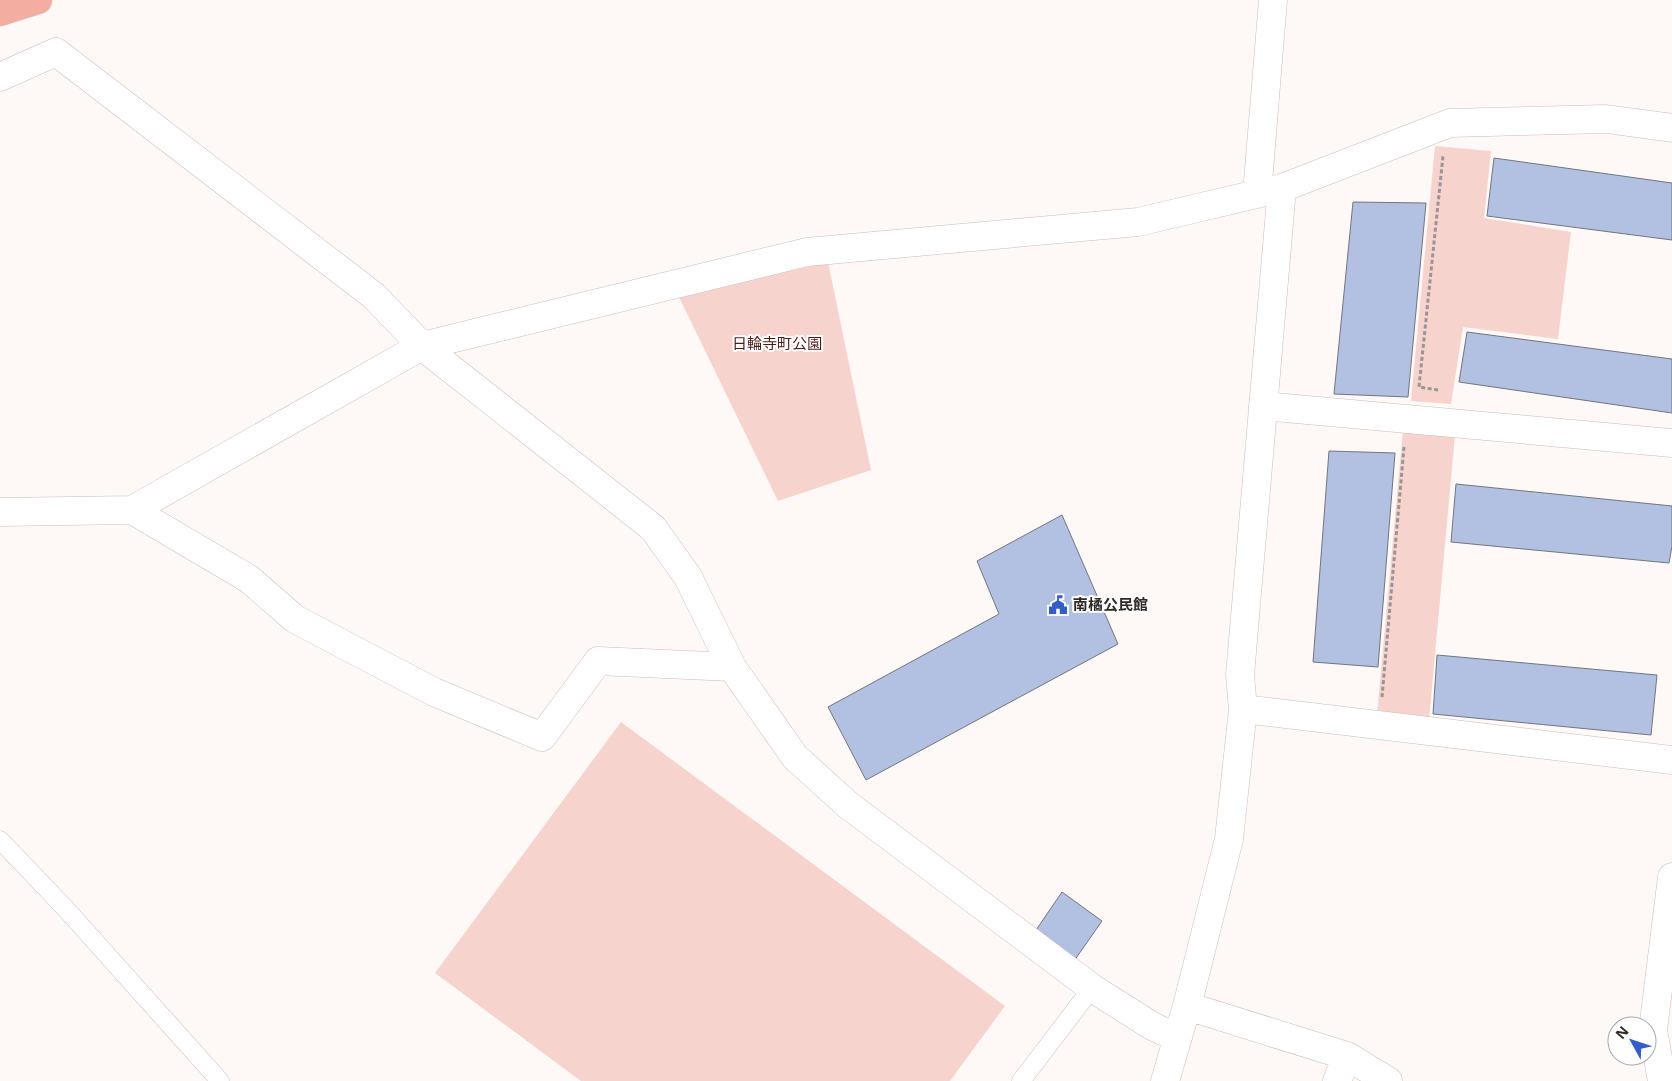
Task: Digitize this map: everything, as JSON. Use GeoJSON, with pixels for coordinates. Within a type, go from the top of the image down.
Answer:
{"type":"FeatureCollection","features":[{"type":"Feature","properties":{"kind":"highway"},"geometry":{"type":"LineString","coordinates":[[0,12],[38,0]]}},
{"type":"Feature","properties":{"kind":"street"},"geometry":{"type":"LineString","coordinates":[[1165,1081],[1187,1006],[1229,838],[1243,709],[1240,675],[1263,406],[1270,191],[1273,0]]}},
{"type":"Feature","properties":{"kind":"street"},"geometry":{"type":"LineString","coordinates":[[0,76],[56,52],[374,296],[422,346],[653,528],[688,577],[732,667],[795,757],[848,805],[1092,988],[1152,1026],[1177,1038]]}},
{"type":"Feature","properties":{"kind":"street"},"geometry":{"type":"LineString","coordinates":[[0,512],[132,510],[422,346],[808,252],[1138,222],[1270,191],[1450,123],[1606,119],[1672,128]]}},
{"type":"Feature","properties":{"kind":"street"},"geometry":{"type":"LineString","coordinates":[[1263,406],[1672,443]]}},
{"type":"Feature","properties":{"kind":"street"},"geometry":{"type":"LineString","coordinates":[[132,510],[249,579],[295,619],[434,692],[542,737],[598,661],[732,667]]}},
{"type":"Feature","properties":{"kind":"street"},"geometry":{"type":"LineString","coordinates":[[1243,709],[1672,760]]}},
{"type":"Feature","properties":{"kind":"street"},"geometry":{"type":"LineString","coordinates":[[1662,1081],[1653,1030],[1672,876]]}},
{"type":"Feature","properties":{"kind":"street"},"geometry":{"type":"LineString","coordinates":[[1187,1006],[1347,1056],[1388,1081]]}},
{"type":"Feature","properties":{"kind":"street"},"geometry":{"type":"LineString","coordinates":[[1338,1081],[1347,1056]]}},
{"type":"Feature","properties":{"kind":"lane"},"geometry":{"type":"LineString","coordinates":[[0,840],[220,1081]]}},
{"type":"Feature","properties":{"kind":"lane"},"geometry":{"type":"LineString","coordinates":[[1021,1081],[1092,988]]}},
{"type":"Feature","properties":{"kind":"path"},"geometry":{"type":"LineString","coordinates":[[1444,150],[1419,387],[1447,391]]}},
{"type":"Feature","properties":{"kind":"path"},"geometry":{"type":"LineString","coordinates":[[1382,698],[1405,441]]}},
{"type":"Feature","properties":{"kind":"green space"},"geometry":{"type":"Polygon","coordinates":[[[1435,146],[1491,151],[1484,218],[1571,232],[1558,339],[1463,327],[1451,404],[1411,401],[1435,146]]]}},
{"type":"Feature","properties":{"kind":"green space","name":"日輪寺町公園"},"geometry":{"type":"Polygon","coordinates":[[[828,262],[871,470],[778,501],[679,297],[828,262]]]}},
{"type":"Feature","properties":{"kind":"green space"},"geometry":{"type":"Polygon","coordinates":[[[1403,430],[1455,435],[1429,720],[1377,715],[1403,430]]]}},
{"type":"Feature","properties":{"kind":"green space"},"geometry":{"type":"Polygon","coordinates":[[[621,722],[1005,1006],[950,1081],[581,1081],[435,973],[621,722]]]}},
{"type":"Feature","properties":{"kind":"building"},"geometry":{"type":"Polygon","coordinates":[[[1494,158],[1672,183],[1672,240],[1487,216],[1494,158]]]}},
{"type":"Feature","properties":{"kind":"building"},"geometry":{"type":"Polygon","coordinates":[[[1353,202],[1426,203],[1408,397],[1334,394],[1353,202]]]}},
{"type":"Feature","properties":{"kind":"building"},"geometry":{"type":"Polygon","coordinates":[[[1467,332],[1672,359],[1672,413],[1459,382],[1467,332]]]}},
{"type":"Feature","properties":{"kind":"building"},"geometry":{"type":"Polygon","coordinates":[[[1329,451],[1395,453],[1378,667],[1313,662],[1329,451]]]}},
{"type":"Feature","properties":{"kind":"building"},"geometry":{"type":"Polygon","coordinates":[[[1456,484],[1672,506],[1672,546],[1669,563],[1451,542],[1456,484]]]}},
{"type":"Feature","properties":{"kind":"building"},"geometry":{"type":"Polygon","coordinates":[[[1062,515],[1118,644],[866,780],[828,707],[999,614],[977,561],[1062,515]]]}},
{"type":"Feature","properties":{"kind":"building"},"geometry":{"type":"Polygon","coordinates":[[[1437,655],[1657,675],[1651,735],[1433,714],[1437,655]]]}},
{"type":"Feature","properties":{"kind":"building"},"geometry":{"type":"Polygon","coordinates":[[[1062,892],[1102,921],[1074,961],[1034,933],[1062,892]]]}},
{"type":"Feature","properties":{"kind":"place","name":"南橘公民館"},"geometry":{"type":"Point","coordinates":[1058,605]}}]}
